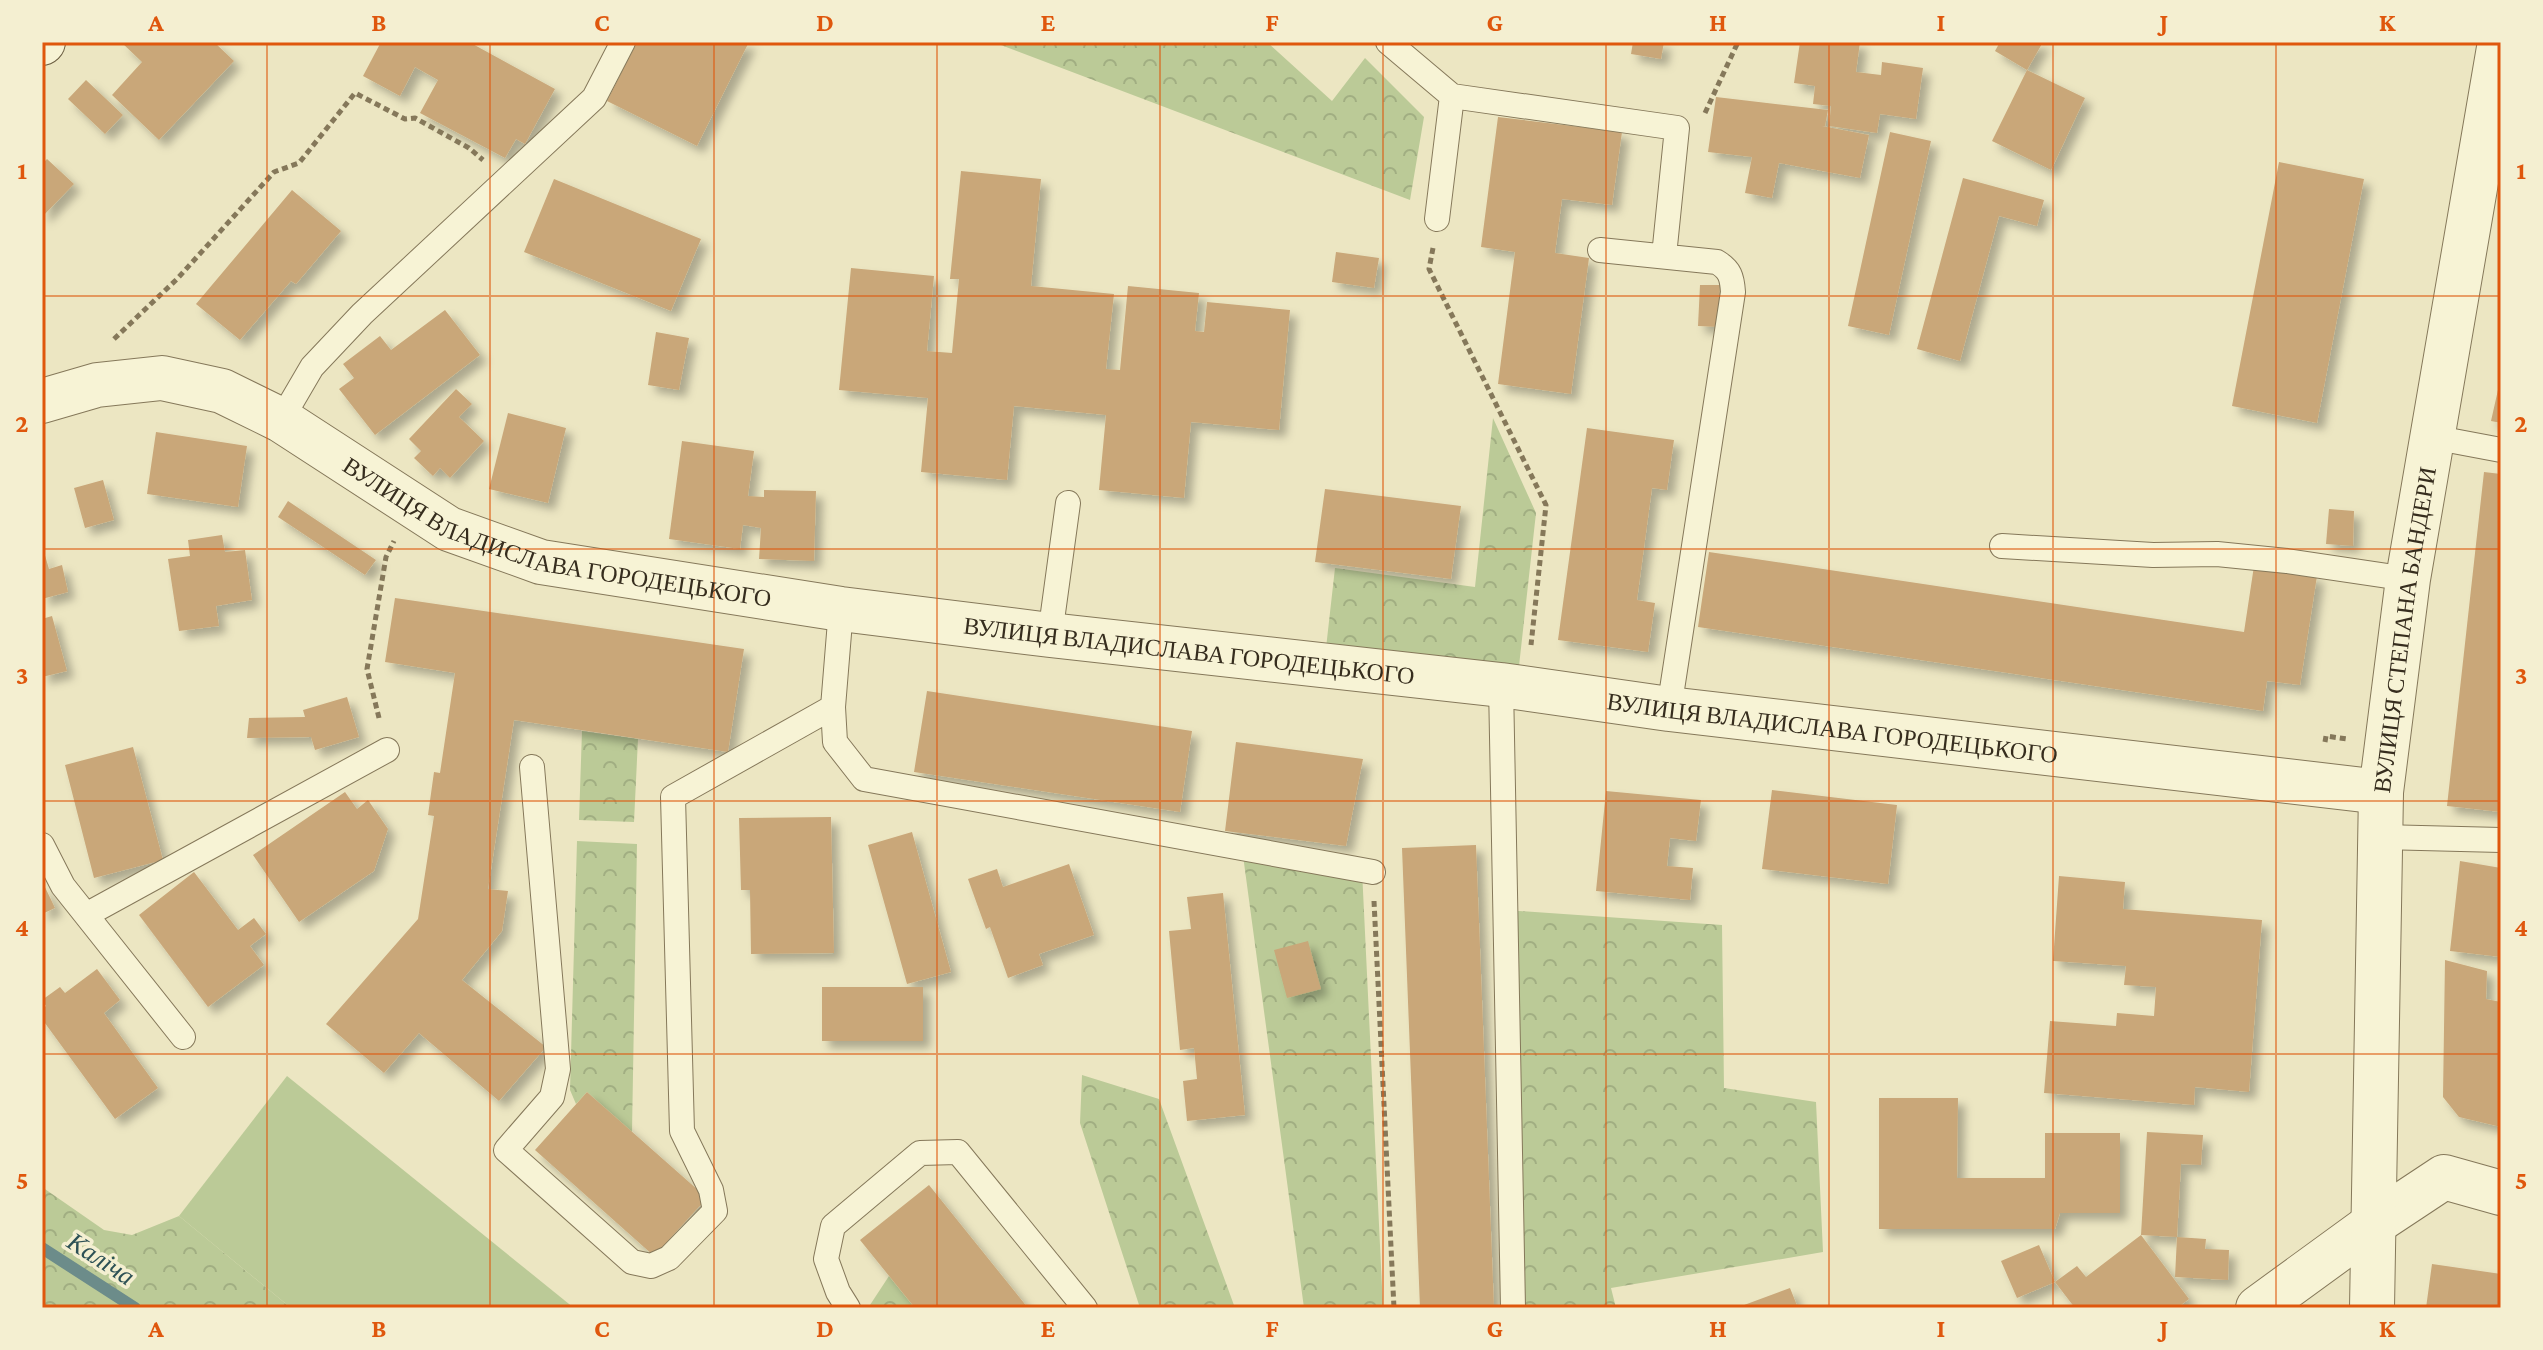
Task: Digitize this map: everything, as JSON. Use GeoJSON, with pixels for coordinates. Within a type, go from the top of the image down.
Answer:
{"type":"FeatureCollection","features":[{"type":"Feature","properties":{"kind":"street","name":"ВУЛИЦЯ СТЕПАНА БАНДЕРИ"},"geometry":{"type":"LineString","coordinates":[[2372,1308],[2376,1222],[2381,792],[2408,579],[2500,43]]}},
{"type":"Feature","properties":{"kind":"street","name":"ВУЛИЦЯ ВЛАДИСЛАВА ГОРОДЕЦЬКОГО"},"geometry":{"type":"LineString","coordinates":[[42,401],[97,385],[162,378],[222,391],[281,420],[449,529],[541,562],[841,609],[2381,792]]}},
{"type":"Feature","properties":{"kind":"street"},"geometry":{"type":"LineString","coordinates":[[2258,1308],[2444,1177],[2501,1193]]}},
{"type":"Feature","properties":{"kind":"lane"},"geometry":{"type":"LineString","coordinates":[[281,420],[312,367],[362,314],[594,98],[623,42]]}},
{"type":"Feature","properties":{"kind":"lane"},"geometry":{"type":"LineString","coordinates":[[1388,42],[1452,96],[1677,128],[1664,256]]}},
{"type":"Feature","properties":{"kind":"lane"},"geometry":{"type":"LineString","coordinates":[[1437,219],[1452,96]]}},
{"type":"Feature","properties":{"kind":"lane"},"geometry":{"type":"LineString","coordinates":[[1600,250],[1717,262],[1728,269],[1733,292],[1669,709]]}},
{"type":"Feature","properties":{"kind":"lane"},"geometry":{"type":"LineString","coordinates":[[2432,437],[2501,450]]}},
{"type":"Feature","properties":{"kind":"lane"},"geometry":{"type":"LineString","coordinates":[[1050,635],[1068,503]]}},
{"type":"Feature","properties":{"kind":"lane"},"geometry":{"type":"LineString","coordinates":[[2002,546],[2153,555],[2217,554],[2408,579]]}},
{"type":"Feature","properties":{"kind":"lane"},"geometry":{"type":"LineString","coordinates":[[841,609],[833,707],[835,742],[864,779],[1373,872]]}},
{"type":"Feature","properties":{"kind":"lane"},"geometry":{"type":"LineString","coordinates":[[1513,1308],[1514,687]]}},
{"type":"Feature","properties":{"kind":"lane"},"geometry":{"type":"LineString","coordinates":[[532,767],[558,1069],[552,1097],[506,1150],[632,1262],[651,1266],[669,1258],[715,1211],[711,1190],[682,1131],[673,797],[833,707]]}},
{"type":"Feature","properties":{"kind":"lane"},"geometry":{"type":"LineString","coordinates":[[86,915],[387,750]]}},
{"type":"Feature","properties":{"kind":"lane"},"geometry":{"type":"LineString","coordinates":[[2381,837],[2501,840]]}},
{"type":"Feature","properties":{"kind":"lane"},"geometry":{"type":"LineString","coordinates":[[42,845],[63,886],[183,1037]]}},
{"type":"Feature","properties":{"kind":"lane"},"geometry":{"type":"LineString","coordinates":[[848,1308],[838,1292],[826,1259],[833,1226],[920,1153],[958,1152],[1085,1308]]}},
{"type":"Feature","properties":{"kind":"path"},"geometry":{"type":"LineString","coordinates":[[1677,128],[1702,120],[1738,42]]}},
{"type":"Feature","properties":{"kind":"path"},"geometry":{"type":"LineString","coordinates":[[97,385],[112,342],[177,279],[274,172],[299,163],[355,93],[405,119],[415,118],[469,148],[506,180]]}},
{"type":"Feature","properties":{"kind":"path"},"geometry":{"type":"LineString","coordinates":[[1429,269],[1546,505],[1514,687]]}},
{"type":"Feature","properties":{"kind":"path"},"geometry":{"type":"LineString","coordinates":[[387,750],[367,669],[386,557],[412,505]]}},
{"type":"Feature","properties":{"kind":"path"},"geometry":{"type":"LineString","coordinates":[[1373,872],[1394,1308]]}},
{"type":"Feature","properties":{"kind":"green space"},"geometry":{"type":"Polygon","coordinates":[[[993,42],[1267,42],[1332,101],[1365,58],[1424,117],[1410,200],[993,42]]]}},
{"type":"Feature","properties":{"kind":"green space"},"geometry":{"type":"Polygon","coordinates":[[[1493,418],[1536,513],[1518,675],[1326,648],[1335,568],[1475,587],[1493,418]]]}},
{"type":"Feature","properties":{"kind":"green space"},"geometry":{"type":"Polygon","coordinates":[[[582,731],[638,739],[634,822],[579,820],[582,731]]]}},
{"type":"Feature","properties":{"kind":"green space"},"geometry":{"type":"Polygon","coordinates":[[[577,841],[637,844],[632,1132],[587,1092],[576,1104],[570,1090],[577,841]]]}},
{"type":"Feature","properties":{"kind":"green space"},"geometry":{"type":"Polygon","coordinates":[[[1242,848],[1362,870],[1383,1308],[1304,1308],[1242,848]]]}},
{"type":"Feature","properties":{"kind":"green space"},"geometry":{"type":"Polygon","coordinates":[[[1505,910],[1722,925],[1724,1088],[1816,1102],[1823,1252],[1611,1288],[1616,1308],[1514,1308],[1505,910]]]}},
{"type":"Feature","properties":{"kind":"green space"},"geometry":{"type":"Polygon","coordinates":[[[1082,1075],[1159,1099],[1235,1308],[1140,1308],[1080,1123],[1082,1075]]]}},
{"type":"Feature","properties":{"kind":"green space"},"geometry":{"type":"Polygon","coordinates":[[[287,1076],[574,1308],[291,1308],[179,1216],[287,1076]]]}},
{"type":"Feature","properties":{"kind":"green space"},"geometry":{"type":"Polygon","coordinates":[[[42,1187],[104,1230],[132,1235],[179,1216],[291,1308],[42,1308],[42,1187]]]}},
{"type":"Feature","properties":{"kind":"green space"},"geometry":{"type":"Polygon","coordinates":[[[889,1276],[915,1308],[868,1308],[889,1276]]]}},
{"type":"Feature","properties":{"kind":"building"},"geometry":{"type":"Polygon","coordinates":[[[121,42],[214,42],[234,61],[159,140],[112,95],[142,62],[121,42]]]}},
{"type":"Feature","properties":{"kind":"building"},"geometry":{"type":"Polygon","coordinates":[[[381,42],[469,42],[555,89],[525,144],[516,139],[505,158],[420,113],[438,80],[415,67],[400,96],[363,76],[381,42]]]}},
{"type":"Feature","properties":{"kind":"building"},"geometry":{"type":"Polygon","coordinates":[[[637,42],[749,42],[697,146],[607,101],[637,42]]]}},
{"type":"Feature","properties":{"kind":"building"},"geometry":{"type":"Polygon","coordinates":[[[1633,42],[1664,42],[1661,59],[1631,54],[1633,42]]]}},
{"type":"Feature","properties":{"kind":"building"},"geometry":{"type":"Polygon","coordinates":[[[1800,42],[1860,42],[1856,72],[1881,75],[1882,62],[1923,68],[1916,119],[1880,114],[1877,133],[1829,126],[1831,106],[1813,104],[1815,86],[1794,83],[1800,42]]]}},
{"type":"Feature","properties":{"kind":"building"},"geometry":{"type":"Polygon","coordinates":[[[2000,42],[2043,42],[2027,70],[1995,51],[2000,42]]]}},
{"type":"Feature","properties":{"kind":"building"},"geometry":{"type":"Polygon","coordinates":[[[2027,70],[2085,98],[2051,170],[1992,141],[2027,70]]]}},
{"type":"Feature","properties":{"kind":"building"},"geometry":{"type":"Polygon","coordinates":[[[86,80],[123,115],[105,134],[68,99],[86,80]]]}},
{"type":"Feature","properties":{"kind":"building"},"geometry":{"type":"Polygon","coordinates":[[[1716,97],[1828,110],[1825,126],[1822,126],[1869,135],[1860,178],[1779,163],[1772,198],[1745,193],[1752,157],[1708,152],[1716,97]]]}},
{"type":"Feature","properties":{"kind":"building"},"geometry":{"type":"Polygon","coordinates":[[[1498,117],[1622,132],[1612,205],[1562,199],[1555,253],[1589,258],[1571,394],[1498,384],[1515,252],[1481,247],[1498,117]]]}},
{"type":"Feature","properties":{"kind":"building"},"geometry":{"type":"Polygon","coordinates":[[[1890,132],[1931,141],[1889,335],[1848,326],[1890,132]]]}},
{"type":"Feature","properties":{"kind":"building"},"geometry":{"type":"Polygon","coordinates":[[[47,159],[74,184],[42,217],[42,164],[47,159]]]}},
{"type":"Feature","properties":{"kind":"building"},"geometry":{"type":"Polygon","coordinates":[[[2279,162],[2364,179],[2317,423],[2232,406],[2279,162]]]}},
{"type":"Feature","properties":{"kind":"building"},"geometry":{"type":"Polygon","coordinates":[[[961,171],[1041,179],[1031,286],[1114,294],[1106,369],[1120,370],[1128,286],[1199,293],[1195,331],[1204,332],[1207,302],[1290,310],[1279,430],[1191,422],[1184,498],[1099,490],[1106,415],[1014,406],[1007,480],[921,472],[928,398],[839,390],[851,268],[934,276],[927,351],[952,353],[959,279],[950,279],[961,171]]]}},
{"type":"Feature","properties":{"kind":"building"},"geometry":{"type":"Polygon","coordinates":[[[1963,178],[2044,200],[2037,226],[1999,216],[1960,361],[1917,349],[1963,178]]]}},
{"type":"Feature","properties":{"kind":"building"},"geometry":{"type":"Polygon","coordinates":[[[554,179],[701,239],[671,311],[524,252],[554,179]]]}},
{"type":"Feature","properties":{"kind":"building"},"geometry":{"type":"Polygon","coordinates":[[[292,190],[341,231],[296,284],[291,281],[240,340],[196,304],[292,190]]]}},
{"type":"Feature","properties":{"kind":"building"},"geometry":{"type":"Polygon","coordinates":[[[1336,252],[1379,258],[1374,288],[1332,282],[1336,252]]]}},
{"type":"Feature","properties":{"kind":"building"},"geometry":{"type":"Polygon","coordinates":[[[1700,285],[1720,285],[1719,327],[1698,326],[1700,285]]]}},
{"type":"Feature","properties":{"kind":"building"},"geometry":{"type":"Polygon","coordinates":[[[445,310],[480,355],[375,435],[339,389],[354,378],[343,364],[380,336],[391,350],[445,310]]]}},
{"type":"Feature","properties":{"kind":"building"},"geometry":{"type":"Polygon","coordinates":[[[656,332],[689,338],[679,390],[648,385],[656,332]]]}},
{"type":"Feature","properties":{"kind":"building"},"geometry":{"type":"Polygon","coordinates":[[[2501,381],[2501,423],[2491,421],[2501,381]]]}},
{"type":"Feature","properties":{"kind":"building"},"geometry":{"type":"Polygon","coordinates":[[[456,389],[472,404],[459,417],[484,441],[450,478],[440,468],[433,476],[414,458],[421,451],[409,439],[456,389]]]}},
{"type":"Feature","properties":{"kind":"building"},"geometry":{"type":"Polygon","coordinates":[[[508,413],[566,428],[548,503],[489,489],[508,413]]]}},
{"type":"Feature","properties":{"kind":"building"},"geometry":{"type":"Polygon","coordinates":[[[1587,428],[1674,440],[1667,490],[1652,488],[1637,600],[1655,603],[1648,652],[1558,640],[1587,428]]]}},
{"type":"Feature","properties":{"kind":"building"},"geometry":{"type":"Polygon","coordinates":[[[156,432],[247,446],[238,507],[147,494],[156,432]]]}},
{"type":"Feature","properties":{"kind":"building"},"geometry":{"type":"Polygon","coordinates":[[[682,441],[754,451],[748,496],[764,497],[764,490],[816,491],[814,561],[759,559],[761,528],[743,525],[740,549],[669,539],[682,441]]]}},
{"type":"Feature","properties":{"kind":"building"},"geometry":{"type":"Polygon","coordinates":[[[2484,472],[2501,474],[2501,812],[2447,806],[2484,472]]]}},
{"type":"Feature","properties":{"kind":"building"},"geometry":{"type":"Polygon","coordinates":[[[103,480],[114,520],[85,528],[74,488],[103,480]]]}},
{"type":"Feature","properties":{"kind":"building"},"geometry":{"type":"Polygon","coordinates":[[[1325,489],[1461,506],[1451,579],[1315,562],[1325,489]]]}},
{"type":"Feature","properties":{"kind":"building"},"geometry":{"type":"Polygon","coordinates":[[[288,501],[376,560],[365,575],[278,517],[288,501]]]}},
{"type":"Feature","properties":{"kind":"building"},"geometry":{"type":"Polygon","coordinates":[[[2329,509],[2354,511],[2353,546],[2326,544],[2329,509]]]}},
{"type":"Feature","properties":{"kind":"building"},"geometry":{"type":"Polygon","coordinates":[[[222,535],[225,552],[245,550],[252,600],[216,606],[219,626],[179,631],[168,559],[190,556],[188,540],[222,535]]]}},
{"type":"Feature","properties":{"kind":"building"},"geometry":{"type":"Polygon","coordinates":[[[42,545],[49,569],[62,565],[68,592],[42,599],[42,545]]]}},
{"type":"Feature","properties":{"kind":"building"},"geometry":{"type":"Polygon","coordinates":[[[1709,552],[2244,632],[2254,566],[2317,576],[2300,685],[2267,681],[2263,711],[1698,627],[1709,552]]]}},
{"type":"Feature","properties":{"kind":"building"},"geometry":{"type":"Polygon","coordinates":[[[395,598],[744,649],[728,752],[514,720],[488,889],[508,891],[502,931],[462,980],[546,1047],[499,1101],[419,1033],[384,1073],[326,1024],[418,919],[434,816],[428,815],[434,772],[440,773],[455,673],[385,662],[395,598]]]}},
{"type":"Feature","properties":{"kind":"building"},"geometry":{"type":"Polygon","coordinates":[[[52,616],[67,671],[42,677],[42,619],[52,616]]]}},
{"type":"Feature","properties":{"kind":"building"},"geometry":{"type":"Polygon","coordinates":[[[927,691],[1192,731],[1180,812],[914,772],[927,691]]]}},
{"type":"Feature","properties":{"kind":"building"},"geometry":{"type":"Polygon","coordinates":[[[347,697],[359,737],[315,750],[311,737],[247,738],[249,718],[305,717],[303,710],[347,697]]]}},
{"type":"Feature","properties":{"kind":"building"},"geometry":{"type":"Polygon","coordinates":[[[1236,742],[1363,759],[1346,846],[1225,831],[1236,742]]]}},
{"type":"Feature","properties":{"kind":"building"},"geometry":{"type":"Polygon","coordinates":[[[133,747],[163,860],[94,878],[65,765],[133,747]]]}},
{"type":"Feature","properties":{"kind":"building"},"geometry":{"type":"Polygon","coordinates":[[[1772,790],[1897,805],[1888,884],[1762,869],[1772,790]]]}},
{"type":"Feature","properties":{"kind":"building"},"geometry":{"type":"Polygon","coordinates":[[[1606,791],[1701,800],[1696,841],[1670,838],[1667,866],[1693,868],[1690,900],[1596,891],[1606,791]]]}},
{"type":"Feature","properties":{"kind":"building"},"geometry":{"type":"Polygon","coordinates":[[[345,792],[357,809],[368,800],[388,829],[374,871],[299,922],[253,855],[345,792]]]}},
{"type":"Feature","properties":{"kind":"building"},"geometry":{"type":"Polygon","coordinates":[[[831,817],[834,953],[751,954],[750,890],[741,890],[739,818],[831,817]]]}},
{"type":"Feature","properties":{"kind":"building"},"geometry":{"type":"Polygon","coordinates":[[[912,832],[951,972],[907,984],[868,845],[912,832]]]}},
{"type":"Feature","properties":{"kind":"building"},"geometry":{"type":"Polygon","coordinates":[[[1476,845],[1494,1308],[1420,1308],[1402,848],[1476,845]]]}},
{"type":"Feature","properties":{"kind":"building"},"geometry":{"type":"Polygon","coordinates":[[[2460,861],[2501,868],[2501,957],[2450,951],[2460,861]]]}},
{"type":"Feature","properties":{"kind":"building"},"geometry":{"type":"Polygon","coordinates":[[[1069,864],[1094,935],[1039,954],[1043,965],[1008,978],[990,927],[986,929],[968,879],[997,869],[1003,887],[1069,864]]]}},
{"type":"Feature","properties":{"kind":"building"},"geometry":{"type":"Polygon","coordinates":[[[194,872],[238,930],[254,918],[266,934],[250,946],[264,965],[208,1007],[139,915],[194,872]]]}},
{"type":"Feature","properties":{"kind":"building"},"geometry":{"type":"Polygon","coordinates":[[[2059,876],[2125,882],[2123,909],[2262,920],[2249,1092],[2195,1087],[2194,1105],[2044,1093],[2050,1021],[2116,1026],[2117,1013],[2154,1016],[2156,987],[2124,985],[2126,966],[2053,961],[2059,876]]]}},
{"type":"Feature","properties":{"kind":"building"},"geometry":{"type":"Polygon","coordinates":[[[42,881],[55,908],[42,914],[42,881]]]}},
{"type":"Feature","properties":{"kind":"building"},"geometry":{"type":"Polygon","coordinates":[[[1223,893],[1245,1115],[1187,1121],[1183,1081],[1197,1079],[1194,1048],[1180,1050],[1169,931],[1191,929],[1187,897],[1223,893]]]}},
{"type":"Feature","properties":{"kind":"building"},"geometry":{"type":"Polygon","coordinates":[[[1308,941],[1321,989],[1287,998],[1274,950],[1308,941]]]}},
{"type":"Feature","properties":{"kind":"building"},"geometry":{"type":"Polygon","coordinates":[[[2445,960],[2487,971],[2486,999],[2501,1002],[2501,1127],[2459,1117],[2443,1097],[2445,960]]]}},
{"type":"Feature","properties":{"kind":"building"},"geometry":{"type":"Polygon","coordinates":[[[97,969],[120,1000],[104,1013],[158,1088],[115,1119],[42,1019],[42,1009],[46,1006],[42,1000],[60,987],[65,993],[97,969]]]}},
{"type":"Feature","properties":{"kind":"building"},"geometry":{"type":"Polygon","coordinates":[[[822,987],[923,987],[923,1041],[822,1041],[822,987]]]}},
{"type":"Feature","properties":{"kind":"building"},"geometry":{"type":"Polygon","coordinates":[[[587,1092],[707,1198],[654,1256],[535,1150],[587,1092]]]}},
{"type":"Feature","properties":{"kind":"building"},"geometry":{"type":"Polygon","coordinates":[[[1879,1098],[1958,1098],[1957,1178],[2045,1178],[2045,1133],[2120,1133],[2120,1213],[2060,1213],[2055,1229],[1879,1229],[1879,1098]]]}},
{"type":"Feature","properties":{"kind":"building"},"geometry":{"type":"Polygon","coordinates":[[[2147,1132],[2203,1135],[2201,1165],[2181,1164],[2177,1237],[2141,1235],[2147,1132]]]}},
{"type":"Feature","properties":{"kind":"building"},"geometry":{"type":"Polygon","coordinates":[[[929,1185],[1028,1308],[915,1308],[860,1240],[929,1185]]]}},
{"type":"Feature","properties":{"kind":"building"},"geometry":{"type":"Polygon","coordinates":[[[2141,1235],[2189,1299],[2177,1308],[2075,1308],[2055,1282],[2077,1266],[2086,1277],[2141,1235]]]}},
{"type":"Feature","properties":{"kind":"building"},"geometry":{"type":"Polygon","coordinates":[[[2177,1237],[2206,1239],[2205,1249],[2229,1250],[2228,1280],[2175,1277],[2177,1237]]]}},
{"type":"Feature","properties":{"kind":"building"},"geometry":{"type":"Polygon","coordinates":[[[2039,1245],[2055,1282],[2017,1298],[2001,1261],[2039,1245]]]}},
{"type":"Feature","properties":{"kind":"building"},"geometry":{"type":"Polygon","coordinates":[[[2432,1264],[2501,1274],[2501,1308],[2426,1308],[2432,1264]]]}},
{"type":"Feature","properties":{"kind":"building"},"geometry":{"type":"Polygon","coordinates":[[[1790,1288],[1798,1308],[1736,1308],[1790,1288]]]}},
{"type":"Feature","properties":{"kind":"waterway","name":"Каліча"},"geometry":{"type":"LineString","coordinates":[[42,1248],[135,1308]]}}]}
